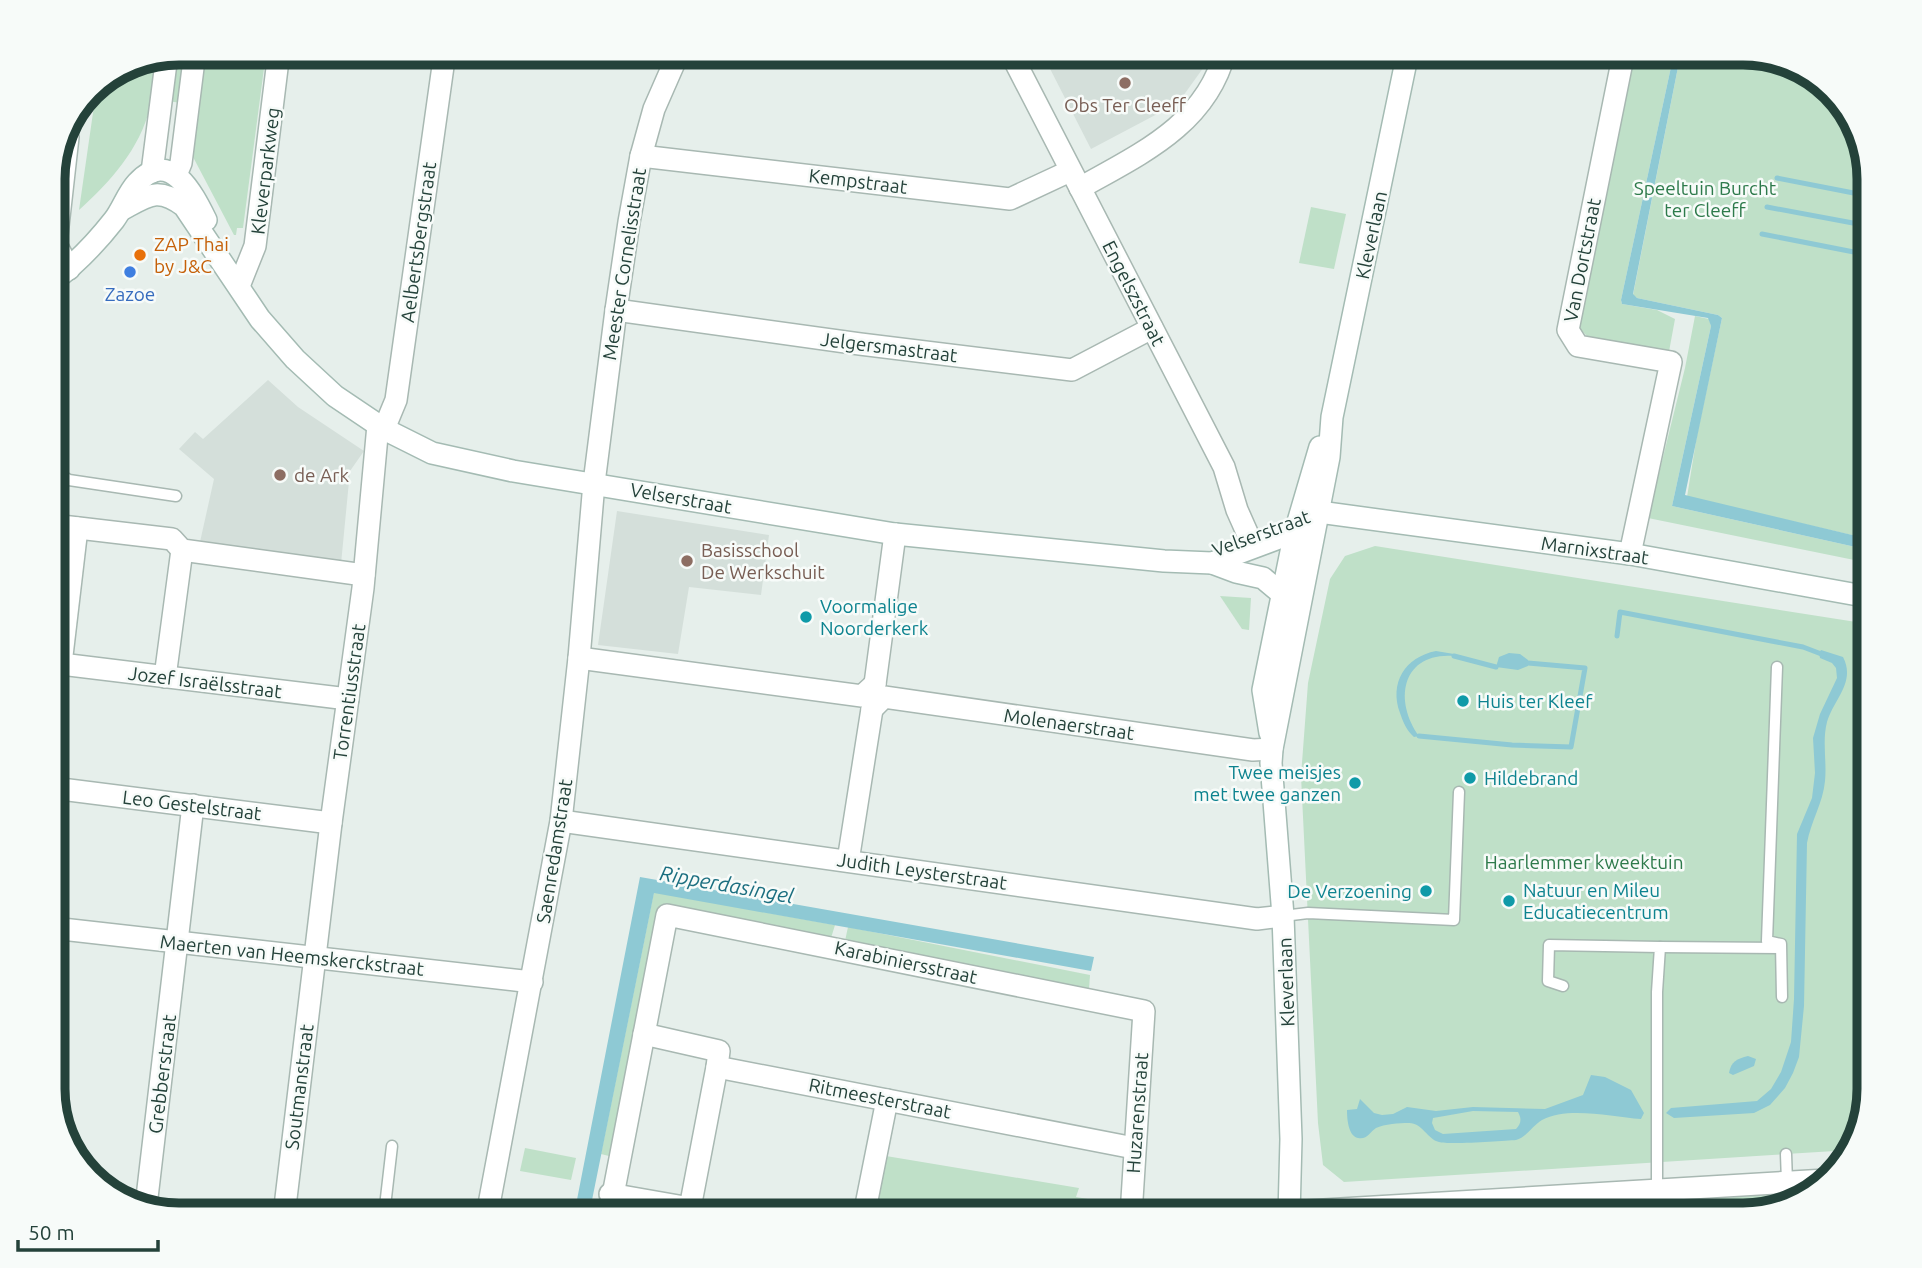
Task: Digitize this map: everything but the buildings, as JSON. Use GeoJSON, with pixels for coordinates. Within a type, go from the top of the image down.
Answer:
{"type":"FeatureCollection","features":[{"type":"Feature","properties":{"kind":"street"},"geometry":{"type":"LineString","coordinates":[[176,175],[181,163],[193,65]]}},
{"type":"Feature","properties":{"kind":"street","name":"Kleverparkweg"},"geometry":{"type":"LineString","coordinates":[[239,286],[255,246],[277,65]]}},
{"type":"Feature","properties":{"kind":"street","name":"Aelbertsbergstraat"},"geometry":{"type":"LineString","coordinates":[[381,427],[396,401],[443,65]]}},
{"type":"Feature","properties":{"kind":"street","name":"Meester Cornelisstraat"},"geometry":{"type":"LineString","coordinates":[[594,483],[616,310],[641,156],[654,109],[674,65]]}},
{"type":"Feature","properties":{"kind":"street","name":"Engelszstraat"},"geometry":{"type":"LineString","coordinates":[[1017,65],[1224,467],[1237,510],[1249,537]]}},
{"type":"Feature","properties":{"kind":"street","name":"Kempstraat"},"geometry":{"type":"LineString","coordinates":[[641,156],[1010,199],[1075,180],[1171,134],[1196,110],[1219,74],[1221,65]]}},
{"type":"Feature","properties":{"kind":"street","name":"Kleverlaan"},"geometry":{"type":"LineString","coordinates":[[1272,749],[1263,690],[1282,594],[1305,520],[1329,457],[1332,418],[1405,65]]}},
{"type":"Feature","properties":{"kind":"street","name":"Van Dortstraat"},"geometry":{"type":"LineString","coordinates":[[1622,65],[1567,330],[1578,346],[1671,362],[1630,554]]}},
{"type":"Feature","properties":{"kind":"street"},"geometry":{"type":"LineString","coordinates":[[152,172],[166,66]]}},
{"type":"Feature","properties":{"kind":"street"},"geometry":{"type":"LineString","coordinates":[[65,271],[97,243],[123,209],[139,181],[152,172],[161,171],[176,175],[191,190],[239,286]]}},
{"type":"Feature","properties":{"kind":"street"},"geometry":{"type":"LineString","coordinates":[[123,209],[146,197],[161,194],[170,196],[184,206],[239,286]]}},
{"type":"Feature","properties":{"kind":"street","name":"Velserstraat"},"geometry":{"type":"LineString","coordinates":[[239,286],[260,319],[295,359],[335,396],[381,427],[432,453],[513,471],[895,534],[1189,562],[1212,563],[1305,520]]}},
{"type":"Feature","properties":{"kind":"street","name":"Jelgersmastraat"},"geometry":{"type":"LineString","coordinates":[[616,310],[1072,370],[1152,328]]}},
{"type":"Feature","properties":{"kind":"street","name":"Torrentiusstraat"},"geometry":{"type":"LineString","coordinates":[[315,959],[381,427]]}},
{"type":"Feature","properties":{"kind":"street","name":"Saenredamstraat"},"geometry":{"type":"LineString","coordinates":[[490,1203],[561,821],[594,483]]}},
{"type":"Feature","properties":{"kind":"street","name":"Velserstraat"},"geometry":{"type":"LineString","coordinates":[[1189,562],[1249,537],[1305,520]]}},
{"type":"Feature","properties":{"kind":"street","name":"Kleverlaan"},"geometry":{"type":"LineString","coordinates":[[1290,1203],[1291,1139],[1283,916],[1271,763],[1305,520]]}},
{"type":"Feature","properties":{"kind":"street","name":"Marnixstraat"},"geometry":{"type":"LineString","coordinates":[[1305,520],[1630,554],[1857,595]]}},
{"type":"Feature","properties":{"kind":"street"},"geometry":{"type":"LineString","coordinates":[[65,526],[172,539],[183,550],[364,575]]}},
{"type":"Feature","properties":{"kind":"street"},"geometry":{"type":"LineString","coordinates":[[65,611],[77,528]]}},
{"type":"Feature","properties":{"kind":"street"},"geometry":{"type":"LineString","coordinates":[[848,861],[895,534]]}},
{"type":"Feature","properties":{"kind":"street"},"geometry":{"type":"LineString","coordinates":[[165,677],[183,550]]}},
{"type":"Feature","properties":{"kind":"street"},"geometry":{"type":"LineString","coordinates":[[1212,563],[1263,578],[1282,594]]}},
{"type":"Feature","properties":{"kind":"street","name":"Molenaerstraat"},"geometry":{"type":"LineString","coordinates":[[579,658],[1253,750],[1272,749]]}},
{"type":"Feature","properties":{"kind":"street","name":"Jozef Israëlsstraat"},"geometry":{"type":"LineString","coordinates":[[65,667],[348,699]]}},
{"type":"Feature","properties":{"kind":"street","name":"Leo Gestelstraat"},"geometry":{"type":"LineString","coordinates":[[65,789],[331,823]]}},
{"type":"Feature","properties":{"kind":"street","name":"Grebberstraat"},"geometry":{"type":"LineString","coordinates":[[147,1198],[193,805]]}},
{"type":"Feature","properties":{"kind":"street","name":"Judith Leysterstraat"},"geometry":{"type":"LineString","coordinates":[[561,821],[1257,919],[1283,916]]}},
{"type":"Feature","properties":{"kind":"street","name":"Karabiniersstraat"},"geometry":{"type":"LineString","coordinates":[[644,1034],[667,915],[1144,1011]]}},
{"type":"Feature","properties":{"kind":"street","name":"Maerten van Heemskerckstraat"},"geometry":{"type":"LineString","coordinates":[[65,929],[532,982]]}},
{"type":"Feature","properties":{"kind":"street","name":"Soutmanstraat"},"geometry":{"type":"LineString","coordinates":[[286,1203],[315,959]]}},
{"type":"Feature","properties":{"kind":"street","name":"Huzarenstraat"},"geometry":{"type":"LineString","coordinates":[[1132,1203],[1144,1011]]}},
{"type":"Feature","properties":{"kind":"street"},"geometry":{"type":"LineString","coordinates":[[639,1203],[611,1194],[644,1034],[719,1051],[691,1203]]}},
{"type":"Feature","properties":{"kind":"street","name":"Ritmeesterstraat"},"geometry":{"type":"LineString","coordinates":[[717,1067],[1134,1148]]}},
{"type":"Feature","properties":{"kind":"street"},"geometry":{"type":"LineString","coordinates":[[867,1203],[887,1100]]}},
{"type":"Feature","properties":{"kind":"street"},"geometry":{"type":"LineString","coordinates":[[1458,1203],[1811,1181]]}},
{"type":"Feature","properties":{"kind":"lane"},"geometry":{"type":"LineString","coordinates":[[65,478],[176,496]]}},
{"type":"Feature","properties":{"kind":"lane"},"geometry":{"type":"LineString","coordinates":[[1777,667],[1767,941],[1781,944],[1782,997]]}},
{"type":"Feature","properties":{"kind":"lane"},"geometry":{"type":"LineString","coordinates":[[1283,916],[1308,913],[1454,920],[1459,792]]}},
{"type":"Feature","properties":{"kind":"lane"},"geometry":{"type":"LineString","coordinates":[[1563,986],[1548,981],[1549,945],[1781,948]]}},
{"type":"Feature","properties":{"kind":"lane"},"geometry":{"type":"LineString","coordinates":[[1657,1190],[1660,947]]}},
{"type":"Feature","properties":{"kind":"lane"},"geometry":{"type":"LineString","coordinates":[[385,1203],[392,1146]]}},
{"type":"Feature","properties":{"kind":"lane"},"geometry":{"type":"LineString","coordinates":[[1786,1154],[1787,1182]]}},
{"type":"Feature","properties":{"kind":"shaded area","name":"Obs Ter Cleeff"},"geometry":{"type":"Polygon","coordinates":[[[1048,65],[1205,65],[1178,103],[1091,149],[1048,65]]]}},
{"type":"Feature","properties":{"kind":"shaded area","name":"de Ark"},"geometry":{"type":"Polygon","coordinates":[[[268,380],[298,407],[364,451],[350,471],[341,564],[200,542],[214,479],[179,449],[195,432],[203,439],[268,380]]]}},
{"type":"Feature","properties":{"kind":"shaded area","name":"Basisschool De Werkschuit"},"geometry":{"type":"Polygon","coordinates":[[[617,511],[769,535],[761,595],[689,587],[678,654],[598,645],[617,511]]]}},
{"type":"Feature","properties":{"kind":"green space"},"geometry":{"type":"Polygon","coordinates":[[[186,65],[181,103],[168,101],[173,66],[186,65]]]}},
{"type":"Feature","properties":{"kind":"green space"},"geometry":{"type":"Polygon","coordinates":[[[203,65],[264,65],[243,228],[237,228],[236,235],[192,155],[203,65]]]}},
{"type":"Feature","properties":{"kind":"green space"},"geometry":{"type":"Polygon","coordinates":[[[1631,65],[1671,65],[1621,300],[1622,304],[1657,310],[1675,319],[1668,357],[1587,336],[1577,326],[1631,65]]]}},
{"type":"Feature","properties":{"kind":"green space","name":"Speeltuin Burcht ter Cleeff"},"geometry":{"type":"Polygon","coordinates":[[[1678,65],[1743,65],[1773,69],[1794,76],[1818,93],[1829,104],[1849,135],[1856,164],[1857,536],[1687,497],[1722,318],[1633,295],[1678,65]]]}},
{"type":"Feature","properties":{"kind":"green space"},"geometry":{"type":"Polygon","coordinates":[[[155,67],[151,101],[139,137],[122,164],[79,210],[95,102],[115,84],[135,73],[155,67]]]}},
{"type":"Feature","properties":{"kind":"green space"},"geometry":{"type":"Polygon","coordinates":[[[1311,207],[1346,214],[1334,269],[1299,263],[1311,207]]]}},
{"type":"Feature","properties":{"kind":"green space"},"geometry":{"type":"Polygon","coordinates":[[[1695,316],[1709,319],[1711,326],[1672,506],[1857,547],[1857,561],[1648,518],[1695,316]]]}},
{"type":"Feature","properties":{"kind":"green space","name":"Haarlemmer kweektuin"},"geometry":{"type":"Polygon","coordinates":[[[1375,546],[1857,622],[1857,1089],[1849,1133],[1839,1151],[1344,1182],[1323,1165],[1318,1123],[1301,776],[1308,683],[1330,579],[1345,556],[1375,546]]]}},
{"type":"Feature","properties":{"kind":"green space"},"geometry":{"type":"Polygon","coordinates":[[[1220,596],[1251,598],[1249,630],[1242,629],[1220,596]]]}},
{"type":"Feature","properties":{"kind":"green space"},"geometry":{"type":"Polygon","coordinates":[[[654,892],[835,925],[831,938],[663,906],[613,1157],[601,1154],[654,892]]]}},
{"type":"Feature","properties":{"kind":"green space"},"geometry":{"type":"Polygon","coordinates":[[[848,927],[1090,975],[1089,989],[845,941],[848,927]]]}},
{"type":"Feature","properties":{"kind":"green space"},"geometry":{"type":"Polygon","coordinates":[[[525,1148],[576,1158],[571,1180],[520,1171],[525,1148]]]}},
{"type":"Feature","properties":{"kind":"green space"},"geometry":{"type":"Polygon","coordinates":[[[886,1156],[1079,1188],[1076,1197],[1088,1199],[1087,1203],[876,1203],[886,1156]]]}},
{"type":"Feature","properties":{"kind":"green space"},"geometry":{"type":"Polygon","coordinates":[[[1789,1194],[1743,1203],[1645,1203],[1789,1194]]]}},
{"type":"Feature","properties":{"kind":"water"},"geometry":{"type":"Polygon","coordinates":[[[1671,65],[1678,65],[1633,294],[1637,298],[1722,318],[1685,495],[1857,536],[1857,547],[1672,506],[1711,326],[1708,318],[1622,304],[1671,65]]]}},
{"type":"Feature","properties":{"kind":"water"},"geometry":{"type":"Polygon","coordinates":[[[1821,650],[1843,657],[1847,674],[1827,722],[1824,789],[1807,843],[1804,1006],[1799,1057],[1785,1088],[1770,1105],[1754,1113],[1674,1118],[1666,1113],[1671,1108],[1757,1101],[1771,1089],[1781,1072],[1791,1042],[1797,834],[1812,798],[1815,773],[1813,738],[1820,714],[1837,678],[1836,668],[1832,663],[1820,658],[1821,650]]]}},
{"type":"Feature","properties":{"kind":"water"},"geometry":{"type":"Polygon","coordinates":[[[1436,651],[1454,656],[1436,657],[1423,662],[1413,670],[1407,681],[1406,708],[1419,736],[1414,737],[1400,713],[1397,702],[1398,682],[1408,665],[1425,654],[1436,651]]]}},
{"type":"Feature","properties":{"kind":"water"},"geometry":{"type":"Polygon","coordinates":[[[1509,653],[1520,654],[1528,660],[1528,666],[1518,670],[1496,667],[1499,657],[1509,653]]]}},
{"type":"Feature","properties":{"kind":"water"},"geometry":{"type":"Polygon","coordinates":[[[640,877],[1094,957],[1091,971],[654,893],[591,1203],[576,1203],[640,877]]]}},
{"type":"Feature","properties":{"kind":"water"},"geometry":{"type":"Polygon","coordinates":[[[1748,1056],[1756,1059],[1754,1066],[1733,1075],[1729,1073],[1735,1061],[1748,1056]]]}},
{"type":"Feature","properties":{"kind":"water"},"geometry":{"type":"Polygon","coordinates":[[[1591,1075],[1605,1077],[1631,1090],[1644,1113],[1641,1119],[1564,1114],[1542,1120],[1516,1140],[1464,1143],[1439,1142],[1413,1123],[1379,1127],[1366,1137],[1358,1138],[1352,1134],[1347,1117],[1347,1110],[1357,1109],[1360,1099],[1374,1113],[1382,1115],[1393,1114],[1407,1107],[1436,1111],[1473,1107],[1545,1109],[1583,1095],[1591,1075]],[[1473,1111],[1433,1118],[1432,1123],[1435,1130],[1443,1134],[1516,1129],[1520,1121],[1518,1112],[1473,1111]]]}},
{"type":"Feature","properties":{"kind":"waterway"},"geometry":{"type":"LineString","coordinates":[[1777,178],[1857,194]]}},
{"type":"Feature","properties":{"kind":"waterway"},"geometry":{"type":"LineString","coordinates":[[1767,207],[1857,224]]}},
{"type":"Feature","properties":{"kind":"waterway"},"geometry":{"type":"LineString","coordinates":[[1762,234],[1857,253]]}},
{"type":"Feature","properties":{"kind":"waterway"},"geometry":{"type":"LineString","coordinates":[[1617,636],[1620,612],[1803,647],[1824,655]]}},
{"type":"Feature","properties":{"kind":"waterway"},"geometry":{"type":"LineString","coordinates":[[1454,656],[1496,667]]}},
{"type":"Feature","properties":{"kind":"waterway"},"geometry":{"type":"LineString","coordinates":[[1419,736],[1512,745],[1571,747],[1585,668],[1528,663]]}},
{"type":"Feature","properties":{"kind":"place","name":"Obs Ter Cleeff"},"geometry":{"type":"Point","coordinates":[1125,83]}},
{"type":"Feature","properties":{"kind":"place","name":"ZAP Thai by J&C"},"geometry":{"type":"Point","coordinates":[140,255]}},
{"type":"Feature","properties":{"kind":"place","name":"Zazoe"},"geometry":{"type":"Point","coordinates":[130,272]}},
{"type":"Feature","properties":{"kind":"place","name":"de Ark"},"geometry":{"type":"Point","coordinates":[280,475]}},
{"type":"Feature","properties":{"kind":"place","name":"Basisschool De Werkschuit"},"geometry":{"type":"Point","coordinates":[687,561]}},
{"type":"Feature","properties":{"kind":"place","name":"Voormalige Noorderkerk"},"geometry":{"type":"Point","coordinates":[806,617]}},
{"type":"Feature","properties":{"kind":"place","name":"Huis ter Kleef"},"geometry":{"type":"Point","coordinates":[1463,701]}},
{"type":"Feature","properties":{"kind":"place","name":"Hildebrand"},"geometry":{"type":"Point","coordinates":[1470,778]}},
{"type":"Feature","properties":{"kind":"place","name":"Twee meisjes met twee ganzen"},"geometry":{"type":"Point","coordinates":[1355,783]}},
{"type":"Feature","properties":{"kind":"place","name":"De Verzoening"},"geometry":{"type":"Point","coordinates":[1426,891]}},
{"type":"Feature","properties":{"kind":"place","name":"Natuur en Mileu Educatiecentrum"},"geometry":{"type":"Point","coordinates":[1509,901]}},
{"type":"Feature","properties":{"kind":"water label","name":"Ripperdasingel"},"geometry":{"type":"Point","coordinates":[727,884]}}]}
